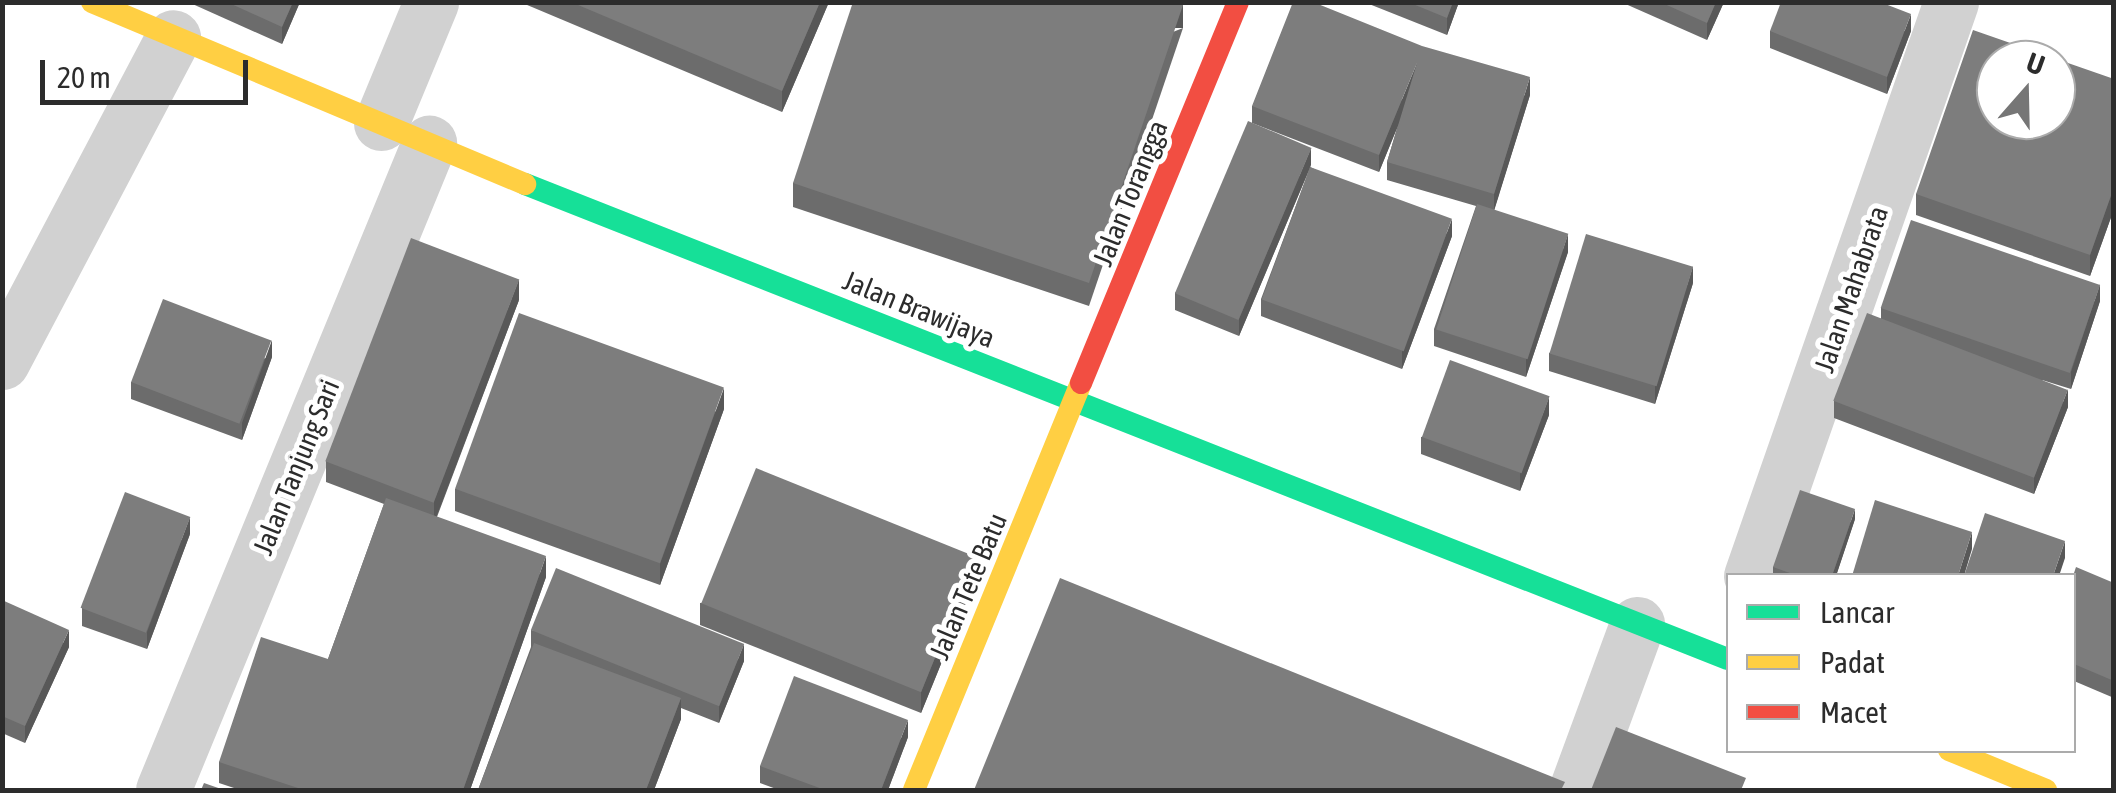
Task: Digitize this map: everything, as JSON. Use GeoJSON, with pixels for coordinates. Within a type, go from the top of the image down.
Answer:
{"type":"FeatureCollection","features":[{"type":"Feature","properties":{"kind":"main road","name":"Jalan Brawijaya"},"geometry":{"type":"LineString","coordinates":[[92,2],[1077,406],[1637,624],[1726,652]]}},
{"type":"Feature","properties":{"kind":"main road","name":"Jalan Torangga"},"geometry":{"type":"LineString","coordinates":[[1077,406],[1238,2]]}},
{"type":"Feature","properties":{"kind":"main road","name":"Jalan Tete Batu"},"geometry":{"type":"LineString","coordinates":[[914,790],[1077,406]]}},
{"type":"Feature","properties":{"kind":"main road"},"geometry":{"type":"LineString","coordinates":[[1957,753],[2046,790]]}},
{"type":"Feature","properties":{"kind":"street","name":"Jalan Tanjung Sari"},"geometry":{"type":"LineString","coordinates":[[163,790],[405,133],[431,2]]}},
{"type":"Feature","properties":{"kind":"street","name":"Jalan Mahabrata"},"geometry":{"type":"LineString","coordinates":[[1752,573],[1952,2]]}},
{"type":"Feature","properties":{"kind":"street"},"geometry":{"type":"LineString","coordinates":[[2,362],[173,37]]}},
{"type":"Feature","properties":{"kind":"street"},"geometry":{"type":"LineString","coordinates":[[1576,790],[1637,624]]}},
{"type":"Feature","properties":{"kind":"building"},"geometry":{"type":"Polygon","coordinates":[[[227,2],[293,2],[282,27],[227,2]]]}},
{"type":"Feature","properties":{"kind":"building"},"geometry":{"type":"Polygon","coordinates":[[[571,2],[820,2],[782,91],[571,2]]]}},
{"type":"Feature","properties":{"kind":"building"},"geometry":{"type":"Polygon","coordinates":[[[853,2],[1183,5],[1089,283],[793,183],[853,2]]]}},
{"type":"Feature","properties":{"kind":"building"},"geometry":{"type":"Polygon","coordinates":[[[1293,2],[1313,2],[1422,46],[1530,77],[1494,194],[1387,162],[1417,63],[1379,155],[1252,106],[1293,2]]]}},
{"type":"Feature","properties":{"kind":"building"},"geometry":{"type":"Polygon","coordinates":[[[1408,2],[1453,2],[1447,18],[1408,2]]]}},
{"type":"Feature","properties":{"kind":"building"},"geometry":{"type":"Polygon","coordinates":[[[1660,2],[1716,2],[1707,23],[1660,2]]]}},
{"type":"Feature","properties":{"kind":"building"},"geometry":{"type":"Polygon","coordinates":[[[1781,2],[1880,2],[1911,14],[1887,77],[1770,31],[1781,2]]]}},
{"type":"Feature","properties":{"kind":"building"},"geometry":{"type":"Polygon","coordinates":[[[1973,30],[2002,40],[1976,40],[1976,140],[2076,140],[2076,66],[2114,79],[2114,187],[2090,255],[1916,194],[1973,30]]]}},
{"type":"Feature","properties":{"kind":"building"},"geometry":{"type":"Polygon","coordinates":[[[1248,121],[1312,148],[1238,320],[1175,293],[1248,121]]]}},
{"type":"Feature","properties":{"kind":"building"},"geometry":{"type":"Polygon","coordinates":[[[1310,167],[1452,219],[1404,351],[1262,299],[1310,167]]]}},
{"type":"Feature","properties":{"kind":"building"},"geometry":{"type":"Polygon","coordinates":[[[1477,204],[1568,234],[1528,359],[1436,330],[1477,204]]]}},
{"type":"Feature","properties":{"kind":"building"},"geometry":{"type":"Polygon","coordinates":[[[1911,220],[2100,285],[2070,373],[1881,308],[1911,220]]]}},
{"type":"Feature","properties":{"kind":"building"},"geometry":{"type":"Polygon","coordinates":[[[1586,234],[1693,267],[1657,386],[1549,354],[1586,234]]]}},
{"type":"Feature","properties":{"kind":"building"},"geometry":{"type":"Polygon","coordinates":[[[411,238],[519,280],[434,503],[325,461],[411,238]]]}},
{"type":"Feature","properties":{"kind":"building"},"geometry":{"type":"Polygon","coordinates":[[[163,299],[271,341],[239,424],[131,382],[163,299]]]}},
{"type":"Feature","properties":{"kind":"building"},"geometry":{"type":"Polygon","coordinates":[[[519,313],[724,388],[660,563],[455,489],[519,313]]]}},
{"type":"Feature","properties":{"kind":"building"},"geometry":{"type":"Polygon","coordinates":[[[1867,313],[2068,390],[2034,478],[1833,401],[1867,313]]]}},
{"type":"Feature","properties":{"kind":"building"},"geometry":{"type":"Polygon","coordinates":[[[1450,360],[1550,396],[1522,473],[1422,437],[1450,360]]]}},
{"type":"Feature","properties":{"kind":"building"},"geometry":{"type":"Polygon","coordinates":[[[756,468],[976,557],[921,692],[701,603],[756,468]]]}},
{"type":"Feature","properties":{"kind":"building"},"geometry":{"type":"Polygon","coordinates":[[[1800,490],[1855,509],[1833,573],[1790,573],[1773,567],[1800,490]]]}},
{"type":"Feature","properties":{"kind":"building"},"geometry":{"type":"Polygon","coordinates":[[[125,492],[190,517],[146,633],[81,608],[125,492]]]}},
{"type":"Feature","properties":{"kind":"building"},"geometry":{"type":"Polygon","coordinates":[[[386,498],[546,556],[463,790],[304,790],[219,762],[261,637],[328,659],[386,498]]]}},
{"type":"Feature","properties":{"kind":"building"},"geometry":{"type":"Polygon","coordinates":[[[1875,500],[1972,532],[1959,573],[1853,573],[1875,500]]]}},
{"type":"Feature","properties":{"kind":"building"},"geometry":{"type":"Polygon","coordinates":[[[1985,513],[2065,541],[2054,573],[1965,573],[1985,513]]]}},
{"type":"Feature","properties":{"kind":"building"},"geometry":{"type":"Polygon","coordinates":[[[2076,567],[2114,583],[2114,681],[2076,665],[2076,567]]]}},
{"type":"Feature","properties":{"kind":"building"},"geometry":{"type":"Polygon","coordinates":[[[556,568],[744,644],[719,706],[531,630],[556,568]]]}},
{"type":"Feature","properties":{"kind":"building"},"geometry":{"type":"Polygon","coordinates":[[[1060,578],[1565,782],[1561,790],[974,790],[1060,578]]]}},
{"type":"Feature","properties":{"kind":"building"},"geometry":{"type":"Polygon","coordinates":[[[2,600],[69,630],[25,726],[2,716],[2,600]]]}},
{"type":"Feature","properties":{"kind":"building"},"geometry":{"type":"Polygon","coordinates":[[[534,643],[681,698],[646,790],[478,790],[534,643]]]}},
{"type":"Feature","properties":{"kind":"building"},"geometry":{"type":"Polygon","coordinates":[[[794,676],[908,720],[881,790],[825,790],[760,766],[794,676]]]}},
{"type":"Feature","properties":{"kind":"building"},"geometry":{"type":"Polygon","coordinates":[[[1616,727],[1746,778],[1741,790],[1591,790],[1616,727]]]}},
{"type":"Feature","properties":{"kind":"building"},"geometry":{"type":"Polygon","coordinates":[[[204,783],[224,790],[201,790],[204,783]]]}},
{"type":"Feature","properties":{"kind":"traffic: fast"},"geometry":{"type":"LineString","coordinates":[[525,184],[1726,658]]}},
{"type":"Feature","properties":{"kind":"traffic: slow"},"geometry":{"type":"LineString","coordinates":[[92,2],[525,184]]}},
{"type":"Feature","properties":{"kind":"traffic: slow"},"geometry":{"type":"LineString","coordinates":[[914,790],[1081,383]]}},
{"type":"Feature","properties":{"kind":"traffic: slow"},"geometry":{"type":"LineString","coordinates":[[1956,753],[2046,790]]}},
{"type":"Feature","properties":{"kind":"traffic: jam"},"geometry":{"type":"LineString","coordinates":[[1081,383],[1238,2]]}}]}
